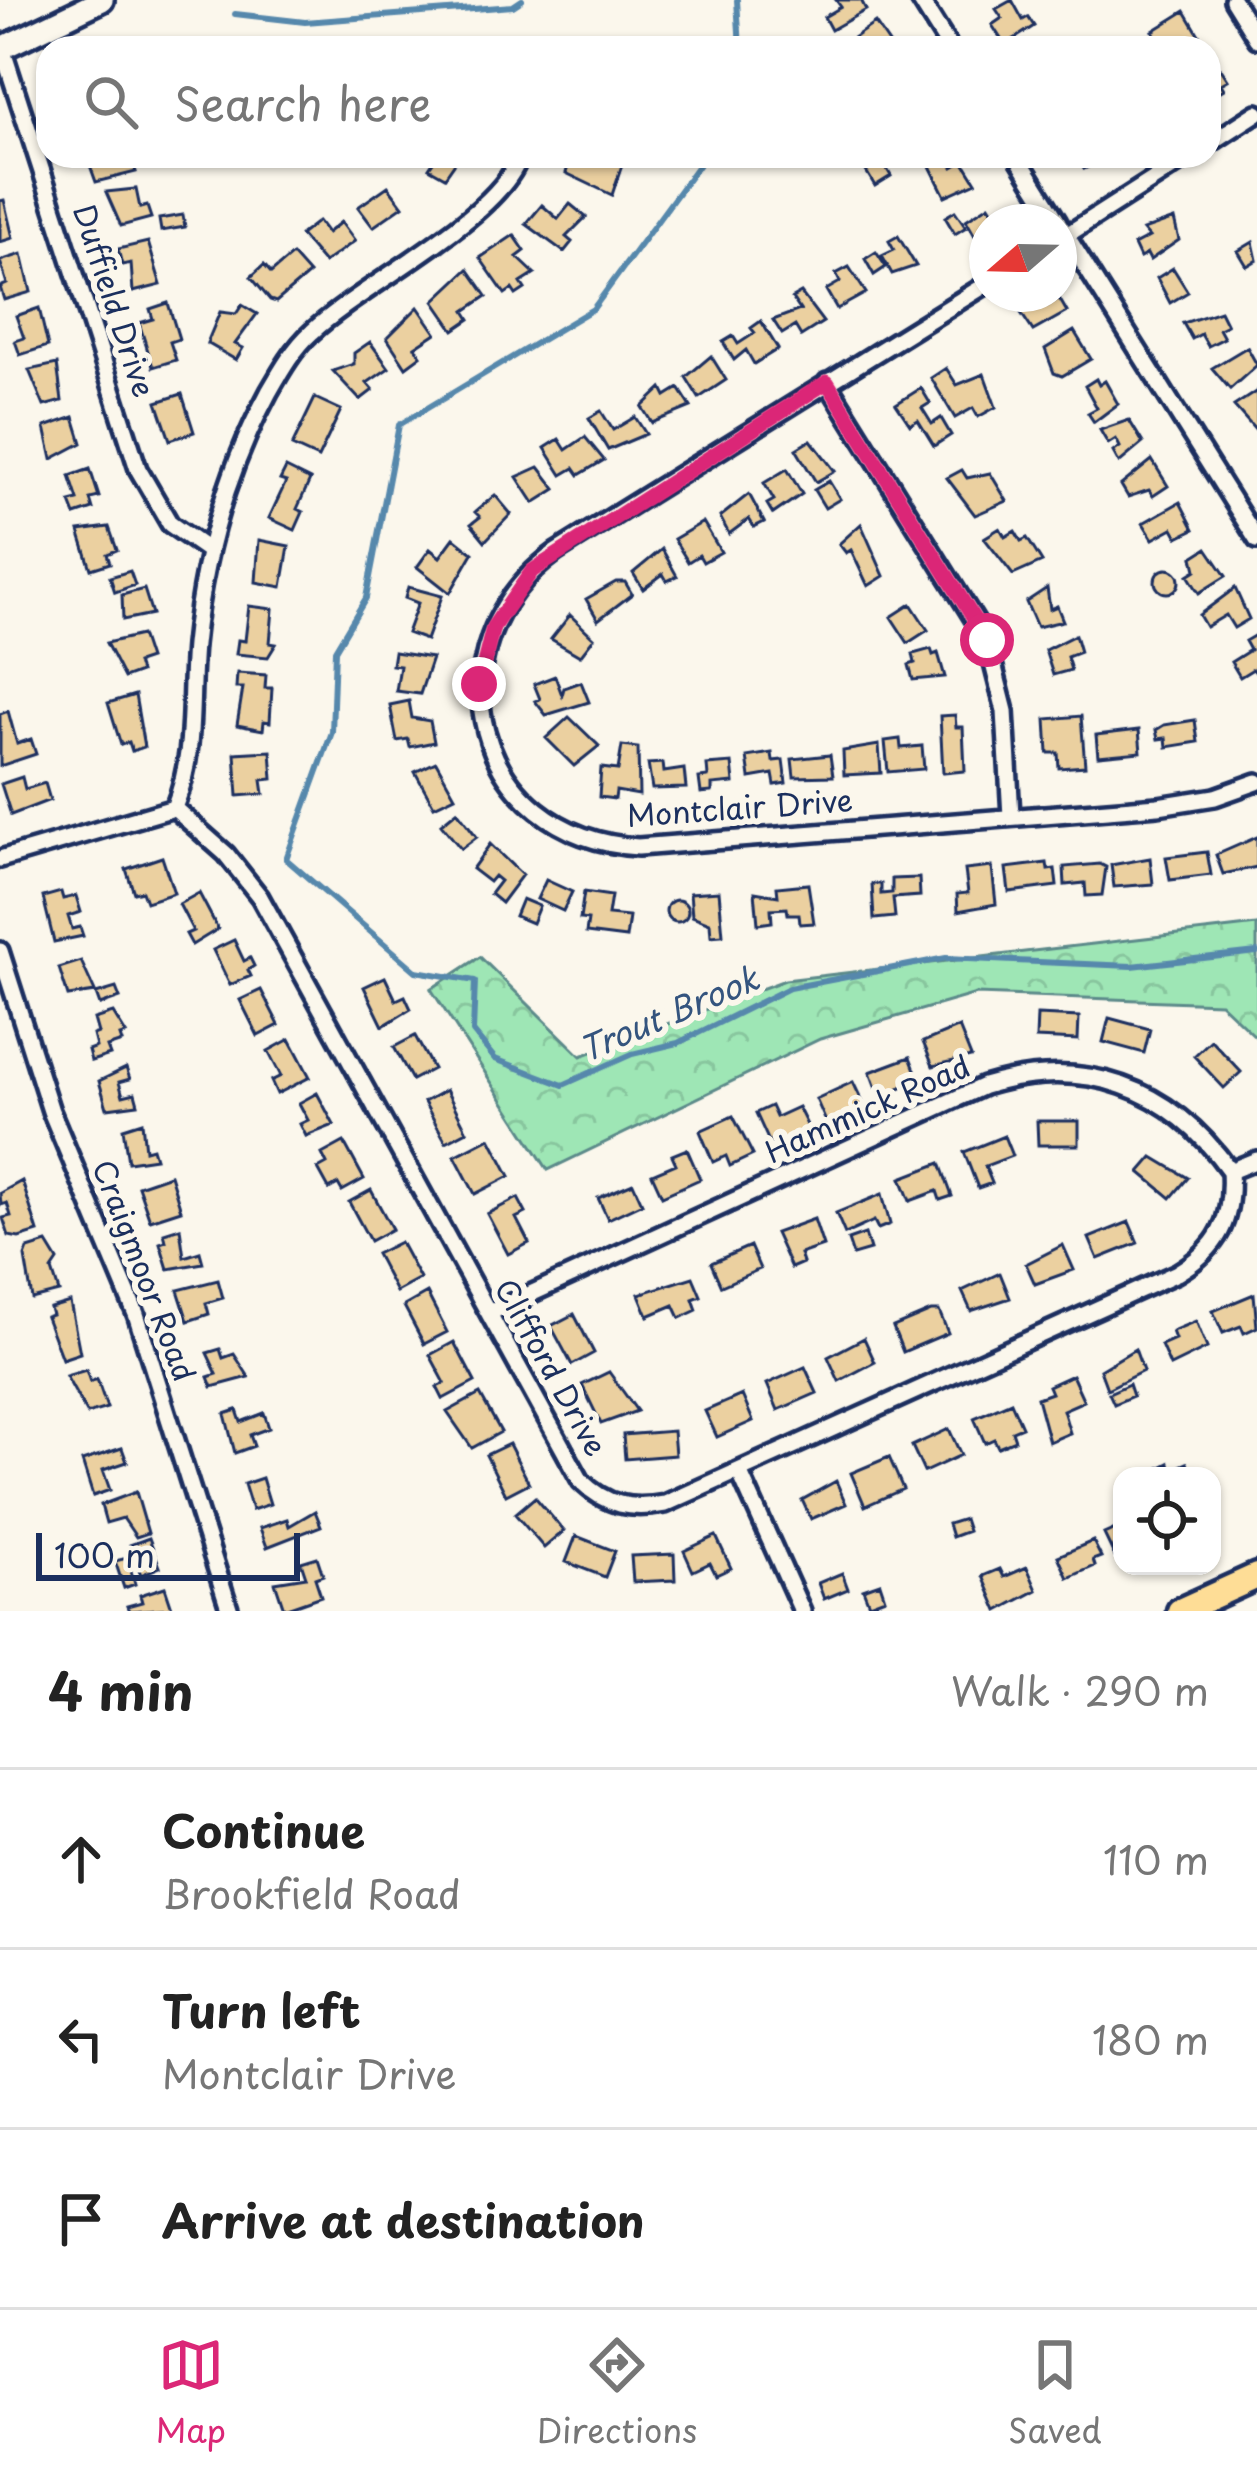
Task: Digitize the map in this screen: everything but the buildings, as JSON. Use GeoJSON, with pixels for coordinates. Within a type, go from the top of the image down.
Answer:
{"type":"FeatureCollection","features":[{"type":"Feature","properties":{"kind":"main road"},"geometry":{"type":"LineString","coordinates":[[1,49],[102,0]]}},
{"type":"Feature","properties":{"kind":"main road"},"geometry":{"type":"LineString","coordinates":[[1180,1611],[1213,1604],[1257,1576]]}},
{"type":"Feature","properties":{"kind":"street"},"geometry":{"type":"LineString","coordinates":[[920,0],[942,36]]}},
{"type":"Feature","properties":{"kind":"street"},"geometry":{"type":"LineString","coordinates":[[1233,0],[1257,39]]}},
{"type":"Feature","properties":{"kind":"street","name":"Duffield Drive"},"geometry":{"type":"LineString","coordinates":[[1,49],[36,156]]}},
{"type":"Feature","properties":{"kind":"street"},"geometry":{"type":"LineString","coordinates":[[1221,136],[1257,113]]}},
{"type":"Feature","properties":{"kind":"street","name":"Duffield Drive"},"geometry":{"type":"LineString","coordinates":[[40,168],[138,469],[170,524],[206,549]]}},
{"type":"Feature","properties":{"kind":"street"},"geometry":{"type":"LineString","coordinates":[[0,859],[174,808],[191,753],[194,650],[206,549],[246,440],[294,352],[324,321],[471,214],[506,182],[514,168]]}},
{"type":"Feature","properties":{"kind":"street"},"geometry":{"type":"LineString","coordinates":[[1024,168],[1045,204]]}},
{"type":"Feature","properties":{"kind":"street"},"geometry":{"type":"LineString","coordinates":[[1077,220],[1169,168]]}},
{"type":"Feature","properties":{"kind":"street"},"geometry":{"type":"LineString","coordinates":[[1077,257],[1257,540]]}},
{"type":"Feature","properties":{"kind":"street","name":"Montclair Drive"},"geometry":{"type":"LineString","coordinates":[[969,295],[556,552],[518,585],[493,627],[479,697],[488,740],[513,787],[540,814],[579,836],[621,846],[1189,802],[1257,782]]}},
{"type":"Feature","properties":{"kind":"street"},"geometry":{"type":"LineString","coordinates":[[827,382],[987,640],[1005,711],[1011,816]]}},
{"type":"Feature","properties":{"kind":"street","name":"Clifford Drive"},"geometry":{"type":"LineString","coordinates":[[174,808],[226,854],[260,897],[581,1481],[596,1496],[618,1505],[652,1506],[739,1472],[1198,1260],[1229,1218],[1230,1172]]}},
{"type":"Feature","properties":{"kind":"street","name":"Craigmoor Road"},"geometry":{"type":"LineString","coordinates":[[0,951],[51,1111],[136,1314],[230,1611]]}},
{"type":"Feature","properties":{"kind":"street","name":"Hammick Road"},"geometry":{"type":"LineString","coordinates":[[489,1313],[984,1086],[1020,1075],[1091,1074],[1147,1093],[1193,1127],[1230,1172]]}},
{"type":"Feature","properties":{"kind":"street"},"geometry":{"type":"LineString","coordinates":[[1230,1172],[1257,1160]]}},
{"type":"Feature","properties":{"kind":"street"},"geometry":{"type":"LineString","coordinates":[[739,1472],[802,1611]]}},
{"type":"Feature","properties":{"kind":"green space"},"geometry":{"type":"Polygon","coordinates":[[[1257,925],[1257,1038],[1220,1003],[976,994],[820,1039],[548,1170],[431,989],[480,957],[581,1056],[785,980],[1257,925]]]}},
{"type":"Feature","properties":{"kind":"waterway"},"geometry":{"type":"LineString","coordinates":[[235,14],[305,22],[513,6],[522,0]]}},
{"type":"Feature","properties":{"kind":"waterway","name":"Trout Brook"},"geometry":{"type":"LineString","coordinates":[[737,0],[739,36]]}},
{"type":"Feature","properties":{"kind":"waterway","name":"Trout Brook"},"geometry":{"type":"LineString","coordinates":[[696,168],[593,309],[399,425],[366,598],[335,650],[332,732],[286,859],[416,971],[475,981],[473,1032],[495,1059],[563,1085],[632,1054],[678,1043],[789,988],[946,958],[1132,966],[1257,952]]}},
{"type":"Feature","properties":{"kind":"route"},"geometry":{"type":"LineString","coordinates":[[479,684],[493,627],[507,599],[532,571],[827,382],[987,640]]}}]}
